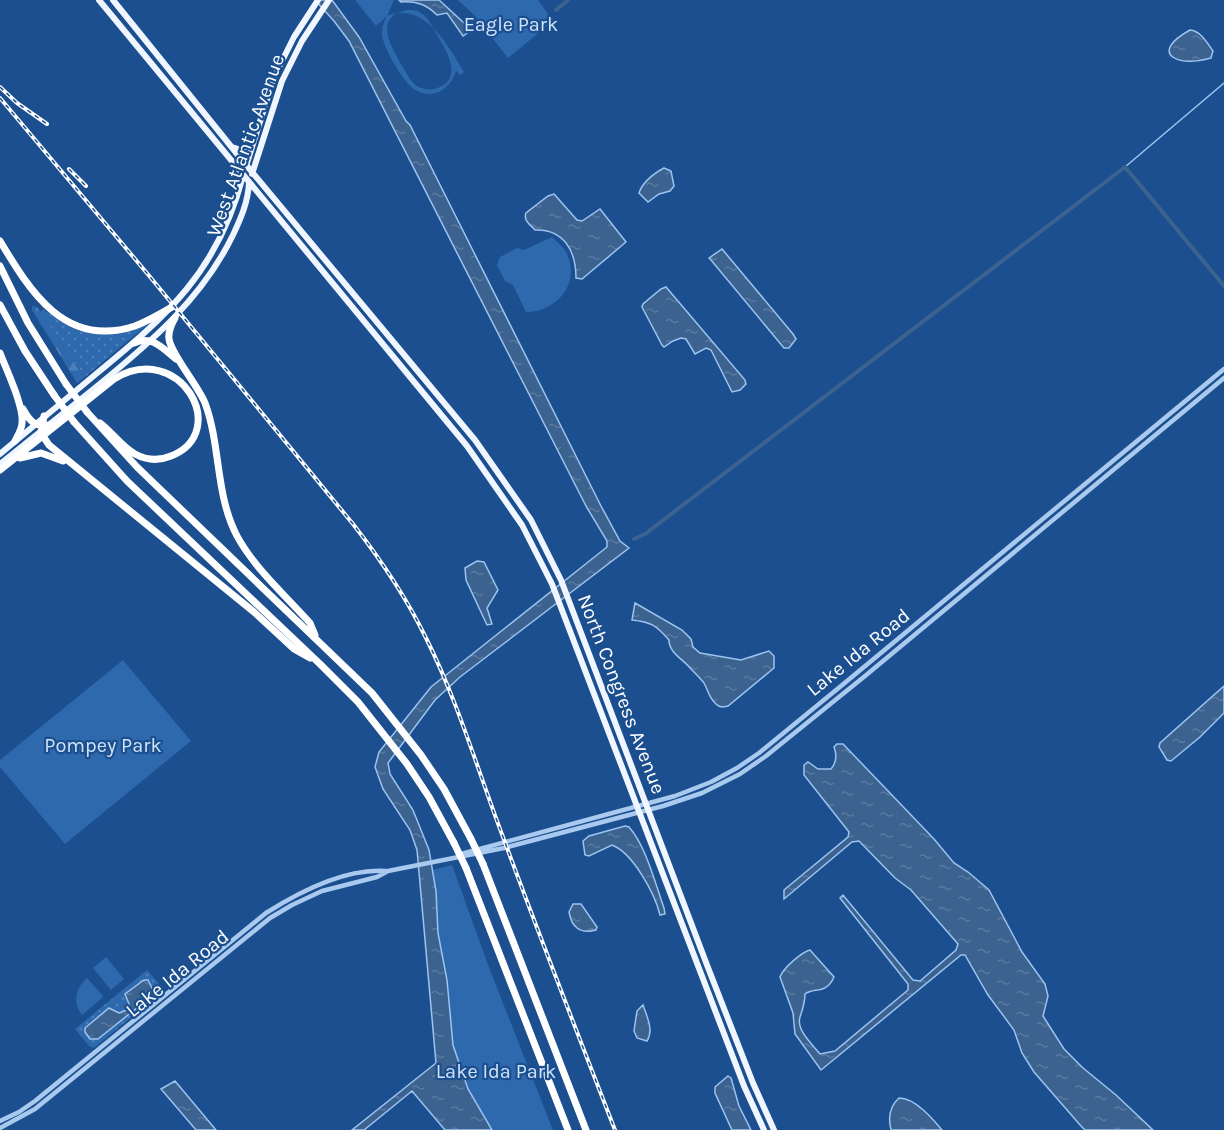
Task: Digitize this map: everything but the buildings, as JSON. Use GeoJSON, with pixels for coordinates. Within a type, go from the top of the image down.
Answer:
{"type":"FeatureCollection","features":[{"type":"Feature","properties":{"kind":"highway"},"geometry":{"type":"LineString","coordinates":[[0,241],[41,302],[56,315],[75,324],[100,330],[119,329],[143,323],[172,307]]}},
{"type":"Feature","properties":{"kind":"highway"},"geometry":{"type":"LineString","coordinates":[[0,266],[28,323],[66,384],[87,412],[142,472],[362,682],[415,745],[444,789],[483,864],[585,1130]]}},
{"type":"Feature","properties":{"kind":"highway"},"geometry":{"type":"LineString","coordinates":[[0,305],[25,351],[54,395],[95,447],[136,491],[320,664],[376,723],[404,759],[433,803],[466,868],[568,1130]]}},
{"type":"Feature","properties":{"kind":"highway"},"geometry":{"type":"LineString","coordinates":[[175,318],[170,327],[171,347],[195,382],[208,413],[217,453],[220,486],[234,530],[256,565],[310,623],[316,637]]}},
{"type":"Feature","properties":{"kind":"highway"},"geometry":{"type":"LineString","coordinates":[[134,343],[144,339],[152,340],[182,364]]}},
{"type":"Feature","properties":{"kind":"highway"},"geometry":{"type":"LineString","coordinates":[[0,353],[18,399],[23,420],[15,441]]}},
{"type":"Feature","properties":{"kind":"highway"},"geometry":{"type":"LineString","coordinates":[[0,471],[42,429],[128,372],[142,369],[166,373],[181,381],[194,398],[198,420],[194,434],[184,448],[168,457],[150,459],[130,451],[87,412]]}},
{"type":"Feature","properties":{"kind":"highway"},"geometry":{"type":"LineString","coordinates":[[18,399],[29,418],[42,429]]}},
{"type":"Feature","properties":{"kind":"highway"},"geometry":{"type":"LineString","coordinates":[[44,416],[42,429],[47,444],[254,612],[294,649],[320,664]]}},
{"type":"Feature","properties":{"kind":"highway"},"geometry":{"type":"LineString","coordinates":[[0,471],[22,457],[39,453],[72,465]]}},
{"type":"Feature","properties":{"kind":"main road","name":"North Congress Avenue"},"geometry":{"type":"LineString","coordinates":[[99,0],[467,446],[522,525],[552,584],[744,1086],[764,1130]]}},
{"type":"Feature","properties":{"kind":"main road","name":"North Congress Avenue"},"geometry":{"type":"LineString","coordinates":[[112,0],[475,440],[531,520],[561,580],[753,1083],[774,1130]]}},
{"type":"Feature","properties":{"kind":"main road","name":"West Atlantic Avenue"},"geometry":{"type":"LineString","coordinates":[[0,464],[152,340],[175,318],[204,283],[226,248],[246,206],[252,172],[291,60],[329,0]]}},
{"type":"Feature","properties":{"kind":"main road","name":"West Atlantic Avenue"},"geometry":{"type":"LineString","coordinates":[[44,416],[134,343],[172,307],[211,255],[231,212],[274,77],[294,37],[316,3]]}},
{"type":"Feature","properties":{"kind":"main road"},"geometry":{"type":"LineString","coordinates":[[181,99],[186,102],[195,102]]}},
{"type":"Feature","properties":{"kind":"main road"},"geometry":{"type":"LineString","coordinates":[[232,147],[241,150],[253,143]]}},
{"type":"Feature","properties":{"kind":"main road","name":"West Atlantic Avenue"},"geometry":{"type":"LineString","coordinates":[[0,454],[15,441],[42,429]]}},
{"type":"Feature","properties":{"kind":"main road"},"geometry":{"type":"LineString","coordinates":[[576,647],[590,656]]}},
{"type":"Feature","properties":{"kind":"main road"},"geometry":{"type":"LineString","coordinates":[[744,1086],[753,1083]]}},
{"type":"Feature","properties":{"kind":"street","name":"Lake Ida Road"},"geometry":{"type":"LineString","coordinates":[[648,807],[723,776],[751,759],[1224,369]]}},
{"type":"Feature","properties":{"kind":"street","name":"Lake Ida Road"},"geometry":{"type":"LineString","coordinates":[[0,1121],[35,1101],[251,923],[304,891],[328,882],[376,870],[388,871],[417,865],[456,856],[470,850],[689,798],[740,774],[832,703],[1224,378]]}},
{"type":"Feature","properties":{"kind":"street"},"geometry":{"type":"LineString","coordinates":[[832,703],[836,690]]}},
{"type":"Feature","properties":{"kind":"street"},"geometry":{"type":"LineString","coordinates":[[740,774],[751,759]]}},
{"type":"Feature","properties":{"kind":"street","name":"Lake Ida Road"},"geometry":{"type":"LineString","coordinates":[[0,1128],[22,1118],[39,1106],[270,918],[313,895],[339,885],[377,877],[388,871]]}},
{"type":"Feature","properties":{"kind":"street"},"geometry":{"type":"LineString","coordinates":[[89,1066],[92,1055]]}},
{"type":"Feature","properties":{"kind":"street"},"geometry":{"type":"LineString","coordinates":[[35,1101],[39,1106]]}},
{"type":"Feature","properties":{"kind":"green space"},"geometry":{"type":"Polygon","coordinates":[[[355,0],[394,0],[387,16],[376,26],[355,0]]]}},
{"type":"Feature","properties":{"kind":"green space","name":"Eagle Park"},"geometry":{"type":"Polygon","coordinates":[[[458,0],[538,0],[553,21],[508,58],[475,16],[458,0]]]}},
{"type":"Feature","properties":{"kind":"green space"},"geometry":{"type":"Polygon","coordinates":[[[397,14],[391,18],[388,25],[389,40],[408,76],[417,86],[435,89],[444,85],[451,72],[449,57],[433,28],[451,50],[464,72],[460,75],[456,70],[454,77],[440,91],[428,94],[414,89],[399,72],[383,40],[383,27],[387,16],[397,14]]]}},
{"type":"Feature","properties":{"kind":"green space"},"geometry":{"type":"Polygon","coordinates":[[[552,237],[567,254],[571,276],[568,286],[556,302],[537,311],[526,312],[513,285],[505,281],[497,265],[500,257],[517,248],[524,250],[552,237]]]}},
{"type":"Feature","properties":{"kind":"green space"},"geometry":{"type":"Polygon","coordinates":[[[32,306],[37,307],[85,377],[77,383],[32,310],[32,306]]]}},
{"type":"Feature","properties":{"kind":"green space"},"geometry":{"type":"Polygon","coordinates":[[[43,309],[65,324],[85,331],[147,325],[85,377],[40,312],[43,309]]]}},
{"type":"Feature","properties":{"kind":"green space","name":"Pompey Park"},"geometry":{"type":"Polygon","coordinates":[[[123,660],[191,741],[65,844],[0,767],[0,760],[123,660]]]}},
{"type":"Feature","properties":{"kind":"green space","name":"Lake Ida Park"},"geometry":{"type":"Polygon","coordinates":[[[452,865],[490,970],[553,1130],[492,1130],[468,1089],[453,1045],[432,870],[452,865]]]}},
{"type":"Feature","properties":{"kind":"green space"},"geometry":{"type":"Polygon","coordinates":[[[106,957],[124,979],[111,990],[93,968],[106,957]]]}},
{"type":"Feature","properties":{"kind":"green space"},"geometry":{"type":"Polygon","coordinates":[[[147,970],[159,984],[157,996],[94,1048],[89,1046],[75,1029],[147,970]]]}},
{"type":"Feature","properties":{"kind":"green space"},"geometry":{"type":"Polygon","coordinates":[[[87,978],[103,996],[82,1015],[76,1000],[80,986],[87,978]]]}},
{"type":"Feature","properties":{"kind":"water"},"geometry":{"type":"Polygon","coordinates":[[[315,0],[332,0],[359,37],[410,125],[601,506],[620,541],[629,548],[460,677],[435,700],[388,763],[390,774],[413,810],[429,850],[436,891],[438,933],[447,980],[453,1045],[468,1089],[492,1130],[445,1130],[412,1091],[364,1130],[352,1130],[436,1063],[417,850],[410,830],[383,789],[375,767],[379,752],[431,687],[607,547],[607,541],[586,506],[349,41],[315,0]]]}},
{"type":"Feature","properties":{"kind":"water"},"geometry":{"type":"Polygon","coordinates":[[[399,0],[439,0],[470,31],[463,36],[447,13],[437,15],[420,4],[399,0]]]}},
{"type":"Feature","properties":{"kind":"water"},"geometry":{"type":"Polygon","coordinates":[[[1190,30],[1201,35],[1206,41],[1213,51],[1211,58],[1188,61],[1172,57],[1169,52],[1171,46],[1190,30]]]}},
{"type":"Feature","properties":{"kind":"water"},"geometry":{"type":"Polygon","coordinates":[[[664,168],[671,171],[674,186],[670,191],[659,194],[648,202],[639,193],[649,178],[664,168]]]}},
{"type":"Feature","properties":{"kind":"water"},"geometry":{"type":"Polygon","coordinates":[[[554,194],[577,220],[582,221],[600,209],[626,242],[582,279],[576,278],[571,251],[561,238],[554,233],[535,230],[526,218],[526,213],[554,194]]]}},
{"type":"Feature","properties":{"kind":"water"},"geometry":{"type":"Polygon","coordinates":[[[722,249],[793,334],[796,339],[789,348],[784,348],[709,258],[722,249]]]}},
{"type":"Feature","properties":{"kind":"water"},"geometry":{"type":"Polygon","coordinates":[[[666,287],[745,380],[746,384],[740,390],[732,392],[711,350],[706,348],[695,354],[686,339],[681,338],[664,347],[662,345],[642,307],[666,287]]]}},
{"type":"Feature","properties":{"kind":"water"},"geometry":{"type":"Polygon","coordinates":[[[477,561],[484,562],[498,590],[487,608],[492,624],[487,625],[466,580],[465,568],[477,561]]]}},
{"type":"Feature","properties":{"kind":"water"},"geometry":{"type":"Polygon","coordinates":[[[635,603],[682,630],[691,639],[693,647],[700,653],[741,660],[769,651],[774,656],[774,668],[728,706],[719,706],[712,699],[702,681],[671,649],[669,640],[660,631],[649,623],[632,620],[635,603]]]}},
{"type":"Feature","properties":{"kind":"water"},"geometry":{"type":"Polygon","coordinates":[[[1224,686],[1224,713],[1171,761],[1167,760],[1159,747],[1160,743],[1224,686]]]}},
{"type":"Feature","properties":{"kind":"water"},"geometry":{"type":"Polygon","coordinates":[[[837,744],[843,744],[954,863],[989,890],[1022,952],[1045,984],[1048,996],[1043,1016],[1064,1049],[1153,1130],[1085,1130],[1034,1072],[1022,1053],[1014,1030],[988,995],[965,955],[961,955],[821,1070],[795,1034],[793,1013],[780,977],[793,961],[810,950],[834,977],[831,983],[824,988],[805,994],[799,1022],[802,1032],[820,1054],[835,1051],[908,990],[908,984],[840,898],[843,895],[913,980],[920,981],[956,950],[958,944],[911,890],[895,878],[859,841],[852,842],[784,899],[784,890],[848,837],[849,832],[804,775],[804,765],[808,762],[818,769],[831,769],[836,756],[834,747],[837,744]]]}},
{"type":"Feature","properties":{"kind":"water"},"geometry":{"type":"Polygon","coordinates":[[[625,826],[629,827],[635,835],[645,854],[665,914],[660,915],[642,875],[620,849],[612,845],[589,856],[585,855],[583,841],[589,836],[625,826]]]}},
{"type":"Feature","properties":{"kind":"water"},"geometry":{"type":"Polygon","coordinates":[[[573,904],[581,904],[597,927],[596,930],[585,931],[575,926],[569,912],[573,904]]]}},
{"type":"Feature","properties":{"kind":"water"},"geometry":{"type":"Polygon","coordinates":[[[144,980],[148,980],[152,988],[148,999],[98,1039],[90,1039],[85,1028],[109,1008],[119,1013],[127,1010],[129,1004],[125,994],[144,980]]]}},
{"type":"Feature","properties":{"kind":"water"},"geometry":{"type":"Polygon","coordinates":[[[643,1005],[650,1028],[647,1041],[637,1038],[634,1031],[637,1011],[643,1005]]]}},
{"type":"Feature","properties":{"kind":"water"},"geometry":{"type":"Polygon","coordinates":[[[728,1076],[731,1078],[739,1106],[751,1130],[732,1130],[715,1093],[715,1087],[728,1076]]]}},
{"type":"Feature","properties":{"kind":"water"},"geometry":{"type":"Polygon","coordinates":[[[175,1081],[216,1130],[196,1130],[161,1089],[175,1081]]]}},
{"type":"Feature","properties":{"kind":"water"},"geometry":{"type":"Polygon","coordinates":[[[899,1098],[917,1105],[942,1130],[891,1130],[890,1112],[899,1098]]]}},
{"type":"Feature","properties":{"kind":"waterway"},"geometry":{"type":"LineString","coordinates":[[556,10],[568,0]]}},
{"type":"Feature","properties":{"kind":"waterway"},"geometry":{"type":"LineString","coordinates":[[1125,167],[1224,83]]}},
{"type":"Feature","properties":{"kind":"waterway"},"geometry":{"type":"LineString","coordinates":[[634,539],[645,534],[1125,167],[1224,286]]}},
{"type":"Feature","properties":{"kind":"railway"},"geometry":{"type":"LineString","coordinates":[[0,87],[17,103],[47,124]]}},
{"type":"Feature","properties":{"kind":"railway"},"geometry":{"type":"LineString","coordinates":[[0,98],[353,524],[401,593],[426,638],[448,687],[530,910],[615,1130]]}},
{"type":"Feature","properties":{"kind":"railway"},"geometry":{"type":"LineString","coordinates":[[69,169],[86,186]]}}]}
